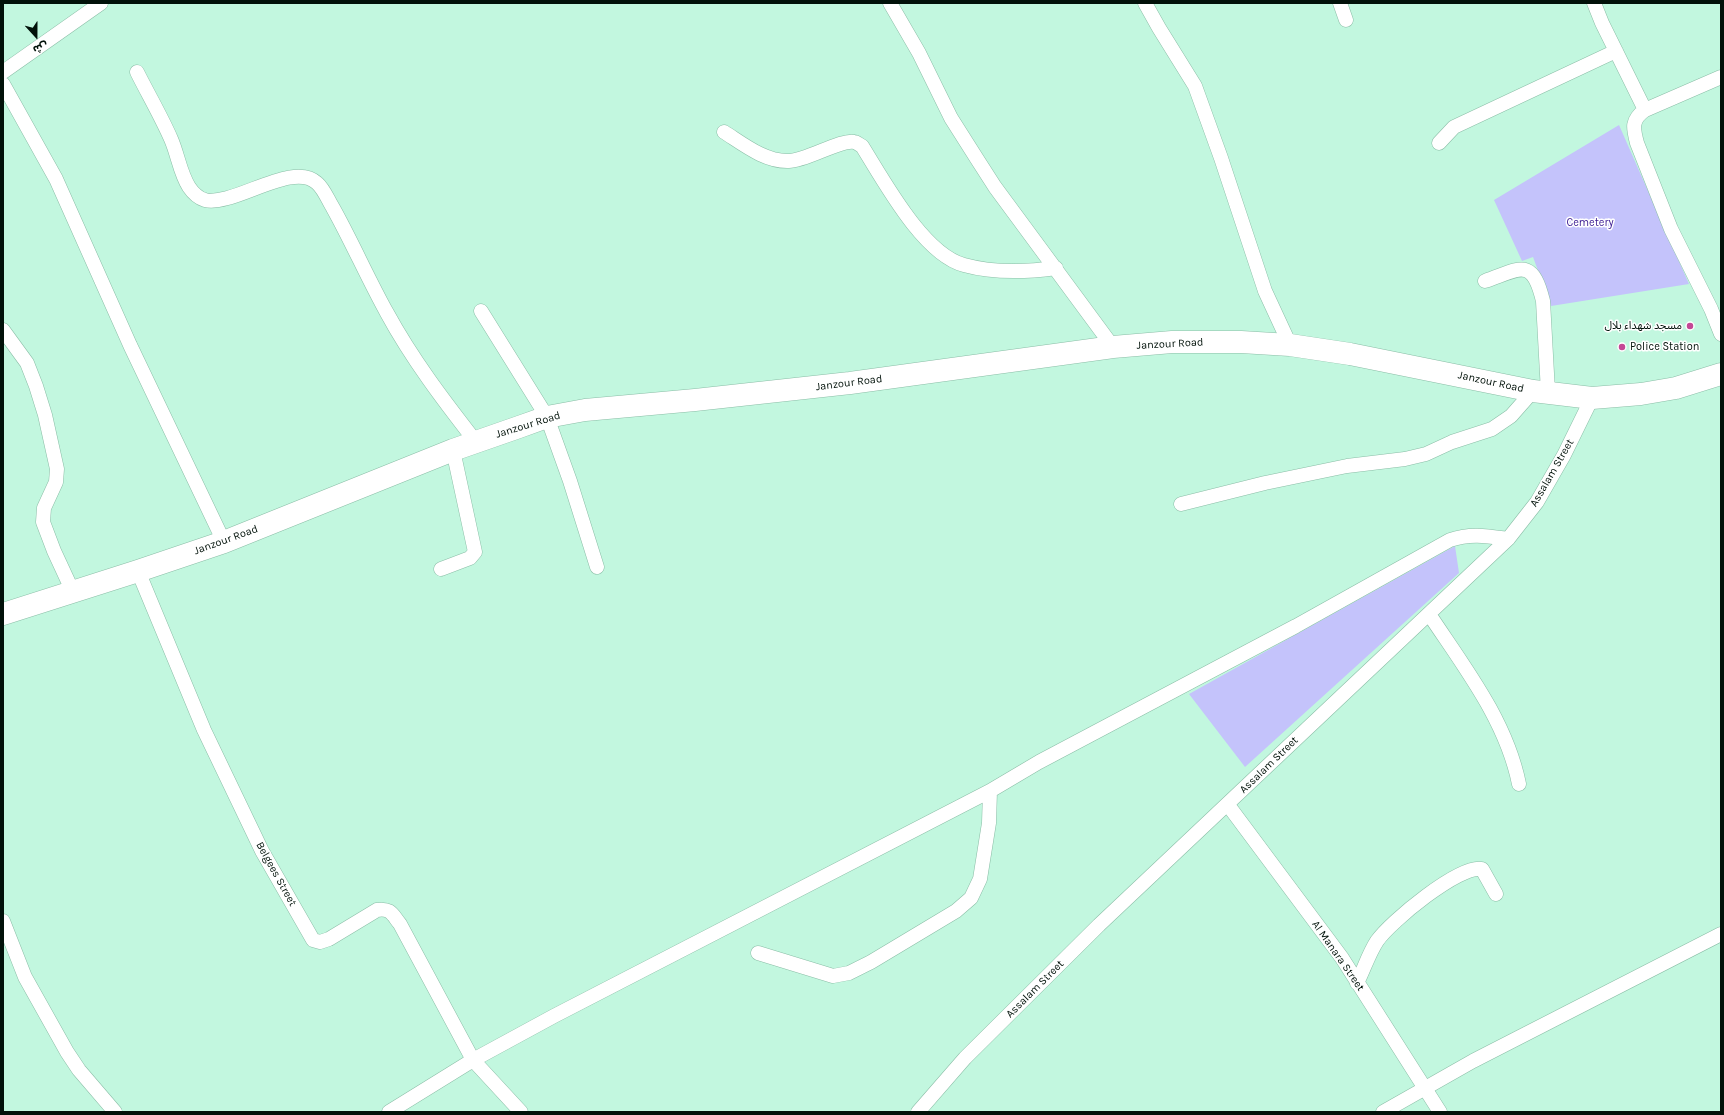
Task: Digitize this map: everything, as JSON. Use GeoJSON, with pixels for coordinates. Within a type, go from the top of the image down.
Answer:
{"type":"FeatureCollection","features":[{"type":"Feature","properties":{"kind":"main road","name":"Janzour Road"},"geometry":{"type":"LineString","coordinates":[[3,614],[224,542],[453,450],[547,417],[586,410],[703,399],[927,373],[1113,347],[1172,342],[1241,342],[1290,346],[1350,354],[1541,391],[1592,398],[1641,394],[1676,388],[1721,374]]}},
{"type":"Feature","properties":{"kind":"street"},"geometry":{"type":"LineString","coordinates":[[3,72],[101,3]]}},
{"type":"Feature","properties":{"kind":"street"},"geometry":{"type":"LineString","coordinates":[[890,3],[919,53],[954,124],[995,187],[1113,347]]}},
{"type":"Feature","properties":{"kind":"street"},"geometry":{"type":"LineString","coordinates":[[1146,3],[1159,28],[1195,86],[1221,158],[1265,291],[1290,346]]}},
{"type":"Feature","properties":{"kind":"street"},"geometry":{"type":"LineString","coordinates":[[1340,3],[1346,20]]}},
{"type":"Feature","properties":{"kind":"street"},"geometry":{"type":"LineString","coordinates":[[1594,3],[1644,110]]}},
{"type":"Feature","properties":{"kind":"street"},"geometry":{"type":"LineString","coordinates":[[1439,143],[1454,127],[1616,51]]}},
{"type":"Feature","properties":{"kind":"street"},"geometry":{"type":"LineString","coordinates":[[137,72],[171,140],[188,187],[196,196],[203,200],[221,201],[265,184],[298,177],[314,180],[320,185],[387,313],[405,343],[440,395],[476,442]]}},
{"type":"Feature","properties":{"kind":"street"},"geometry":{"type":"LineString","coordinates":[[1721,76],[1644,110],[1637,116],[1633,129],[1637,143],[1671,229],[1711,309],[1721,334]]}},
{"type":"Feature","properties":{"kind":"street"},"geometry":{"type":"LineString","coordinates":[[3,84],[56,179],[130,345],[224,542]]}},
{"type":"Feature","properties":{"kind":"street"},"geometry":{"type":"LineString","coordinates":[[724,132],[760,154],[777,160],[788,161],[800,159],[846,142],[857,143],[862,146],[897,202],[933,246],[950,258],[963,265],[985,269],[1031,271],[1056,268]]}},
{"type":"Feature","properties":{"kind":"street"},"geometry":{"type":"LineString","coordinates":[[1181,504],[1265,483],[1347,466],[1405,459],[1426,454],[1452,442],[1492,429],[1511,416],[1541,391],[1542,301],[1539,288],[1534,278],[1530,272],[1525,269],[1518,269],[1485,281]]}},
{"type":"Feature","properties":{"kind":"street"},"geometry":{"type":"LineString","coordinates":[[481,311],[547,417],[570,481],[597,567]]}},
{"type":"Feature","properties":{"kind":"street"},"geometry":{"type":"LineString","coordinates":[[3,330],[27,363],[45,415],[57,469],[56,482],[44,508],[43,522],[54,551],[73,592]]}},
{"type":"Feature","properties":{"kind":"street","name":"Assalam Street"},"geometry":{"type":"LineString","coordinates":[[918,1112],[965,1058],[1099,925],[1228,805],[1508,539],[1537,502],[1564,455],[1592,398]]}},
{"type":"Feature","properties":{"kind":"street"},"geometry":{"type":"LineString","coordinates":[[441,569],[470,558],[475,552],[453,450]]}},
{"type":"Feature","properties":{"kind":"street"},"geometry":{"type":"LineString","coordinates":[[388,1112],[474,1060],[743,918],[990,791],[1039,762],[1296,626],[1450,540],[1463,535],[1477,534],[1508,539]]}},
{"type":"Feature","properties":{"kind":"street","name":"Belgees Street"},"geometry":{"type":"LineString","coordinates":[[138,571],[204,730],[262,852],[313,940],[320,942],[329,939],[377,910],[386,909],[390,911],[404,931],[474,1060]]}},
{"type":"Feature","properties":{"kind":"street"},"geometry":{"type":"LineString","coordinates":[[1429,614],[1487,702],[1515,762],[1519,784]]}},
{"type":"Feature","properties":{"kind":"street"},"geometry":{"type":"LineString","coordinates":[[758,953],[833,976],[849,973],[871,962],[956,911],[971,898],[980,879],[989,823],[990,791]]}},
{"type":"Feature","properties":{"kind":"street","name":"Al Manara Street"},"geometry":{"type":"LineString","coordinates":[[1228,805],[1337,952],[1440,1112]]}},
{"type":"Feature","properties":{"kind":"street"},"geometry":{"type":"LineString","coordinates":[[1357,983],[1377,941],[1405,912],[1454,877],[1476,868],[1482,869],[1496,894]]}},
{"type":"Feature","properties":{"kind":"street"},"geometry":{"type":"LineString","coordinates":[[3,921],[25,977],[67,1052],[79,1070],[115,1112]]}},
{"type":"Feature","properties":{"kind":"street"},"geometry":{"type":"LineString","coordinates":[[1384,1112],[1425,1087],[1721,934]]}},
{"type":"Feature","properties":{"kind":"street"},"geometry":{"type":"LineString","coordinates":[[474,1060],[521,1112]]}},
{"type":"Feature","properties":{"kind":"green space","name":"Cemetery"},"geometry":{"type":"Polygon","coordinates":[[[1619,125],[1689,284],[1551,306],[1533,257],[1522,261],[1494,200],[1619,125]]]}},
{"type":"Feature","properties":{"kind":"green space"},"geometry":{"type":"Polygon","coordinates":[[[1455,546],[1459,573],[1245,767],[1189,694],[1455,546]]]}},
{"type":"Feature","properties":{"kind":"place","name":"مسجد شهداء بلال"},"geometry":{"type":"Point","coordinates":[1690,326]}},
{"type":"Feature","properties":{"kind":"place","name":"Police Station"},"geometry":{"type":"Point","coordinates":[1622,347]}}]}
